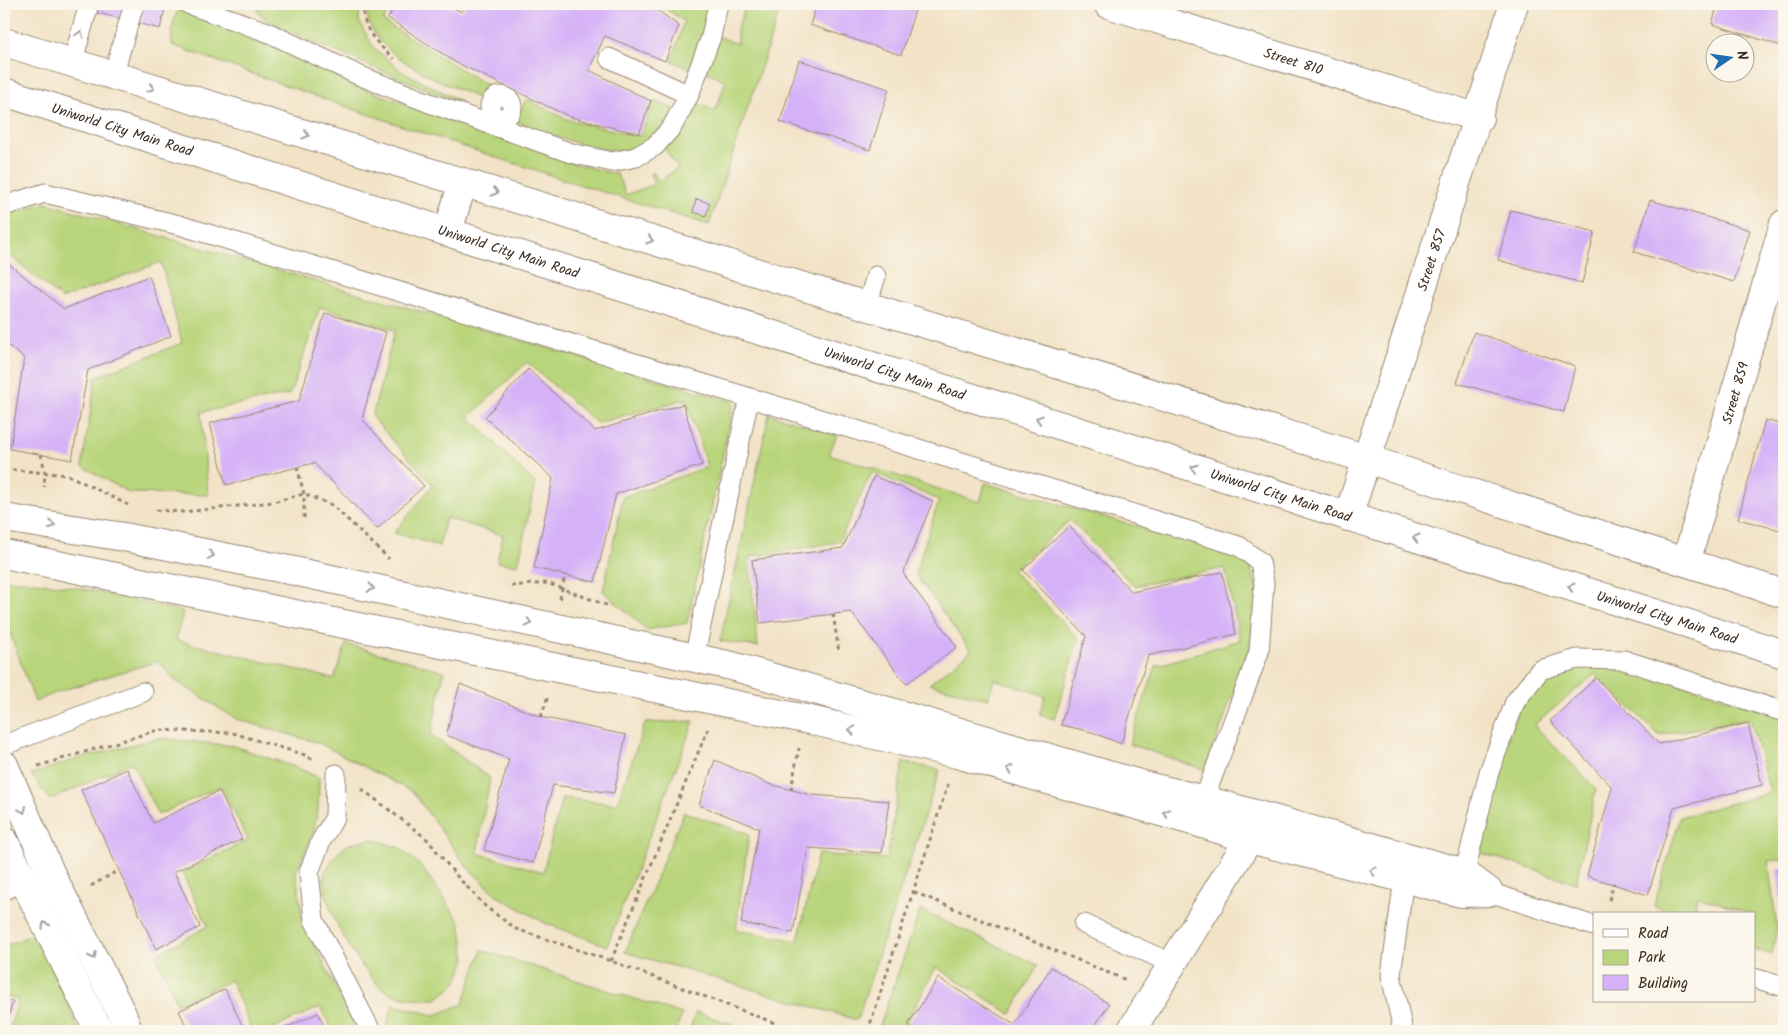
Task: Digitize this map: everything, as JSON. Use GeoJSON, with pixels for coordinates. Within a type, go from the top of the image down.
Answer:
{"type":"FeatureCollection","features":[{"type":"Feature","properties":{"kind":"street","name":"Street 810"},"geometry":{"type":"LineString","coordinates":[[1108,4],[1479,118]]}},
{"type":"Feature","properties":{"kind":"street","name":"Street 857"},"geometry":{"type":"LineString","coordinates":[[1348,517],[1479,118],[1514,4]]}},
{"type":"Feature","properties":{"kind":"street"},"geometry":{"type":"LineString","coordinates":[[4,42],[1367,459],[1784,594]]}},
{"type":"Feature","properties":{"kind":"street","name":"Uniworld City Main Road"},"geometry":{"type":"LineString","coordinates":[[4,92],[1784,654]]}},
{"type":"Feature","properties":{"kind":"street"},"geometry":{"type":"LineString","coordinates":[[448,231],[463,182]]}},
{"type":"Feature","properties":{"kind":"street","name":"Street 859"},"geometry":{"type":"LineString","coordinates":[[1686,562],[1784,224]]}},
{"type":"Feature","properties":{"kind":"street"},"geometry":{"type":"LineString","coordinates":[[4,518],[124,537],[294,571],[732,666],[1143,785],[1200,811],[1249,839],[1404,878],[1462,883]]}},
{"type":"Feature","properties":{"kind":"street"},"geometry":{"type":"LineString","coordinates":[[4,554],[720,700],[1200,811],[1489,892]]}},
{"type":"Feature","properties":{"kind":"street"},"geometry":{"type":"LineString","coordinates":[[6,770],[50,872],[122,1014],[128,1031]]}},
{"type":"Feature","properties":{"kind":"street"},"geometry":{"type":"LineString","coordinates":[[1131,1031],[1154,992],[1174,964],[1249,839]]}},
{"type":"Feature","properties":{"kind":"street"},"geometry":{"type":"LineString","coordinates":[[4,841],[14,886],[99,1031]]}},
{"type":"Feature","properties":{"kind":"lane"},"geometry":{"type":"LineString","coordinates":[[72,64],[89,4]]}},
{"type":"Feature","properties":{"kind":"lane"},"geometry":{"type":"LineString","coordinates":[[113,76],[134,4]]}},
{"type":"Feature","properties":{"kind":"lane"},"geometry":{"type":"LineString","coordinates":[[188,4],[267,32],[358,75],[426,102],[496,121],[571,153],[612,162],[636,157],[655,146],[672,127],[689,94],[711,36],[718,4]]}},
{"type":"Feature","properties":{"kind":"lane"},"geometry":{"type":"LineString","coordinates":[[610,58],[689,94]]}},
{"type":"Feature","properties":{"kind":"lane"},"geometry":{"type":"LineString","coordinates":[[496,121],[491,110],[491,103],[496,98],[508,93]]}},
{"type":"Feature","properties":{"kind":"lane"},"geometry":{"type":"LineString","coordinates":[[4,206],[45,193],[179,226],[1239,546],[1260,562],[1264,583],[1259,652],[1200,811]]}},
{"type":"Feature","properties":{"kind":"lane"},"geometry":{"type":"LineString","coordinates":[[867,306],[876,276]]}},
{"type":"Feature","properties":{"kind":"lane"},"geometry":{"type":"LineString","coordinates":[[694,659],[749,398]]}},
{"type":"Feature","properties":{"kind":"lane"},"geometry":{"type":"LineString","coordinates":[[1462,883],[1489,772],[1516,702],[1540,670],[1577,659],[1624,660],[1784,712]]}},
{"type":"Feature","properties":{"kind":"lane"},"geometry":{"type":"LineString","coordinates":[[4,745],[143,692]]}},
{"type":"Feature","properties":{"kind":"lane"},"geometry":{"type":"LineString","coordinates":[[336,774],[335,817],[321,841],[309,872],[314,920],[371,1031]]}},
{"type":"Feature","properties":{"kind":"lane"},"geometry":{"type":"LineString","coordinates":[[1403,1031],[1391,976],[1404,878]]}},
{"type":"Feature","properties":{"kind":"lane"},"geometry":{"type":"LineString","coordinates":[[1489,892],[1593,926]]}},
{"type":"Feature","properties":{"kind":"lane"},"geometry":{"type":"LineString","coordinates":[[1084,924],[1174,964]]}},
{"type":"Feature","properties":{"kind":"lane"},"geometry":{"type":"LineString","coordinates":[[1756,979],[1784,987]]}},
{"type":"Feature","properties":{"kind":"path"},"geometry":{"type":"LineString","coordinates":[[363,4],[363,19],[376,42],[396,61]]}},
{"type":"Feature","properties":{"kind":"path"},"geometry":{"type":"LineString","coordinates":[[41,454],[45,472],[44,487]]}},
{"type":"Feature","properties":{"kind":"path"},"geometry":{"type":"LineString","coordinates":[[297,467],[304,494],[304,521]]}},
{"type":"Feature","properties":{"kind":"path"},"geometry":{"type":"LineString","coordinates":[[4,469],[68,474],[136,509]]}},
{"type":"Feature","properties":{"kind":"path"},"geometry":{"type":"LineString","coordinates":[[146,510],[184,512],[273,502],[304,494],[332,505],[391,560]]}},
{"type":"Feature","properties":{"kind":"path"},"geometry":{"type":"LineString","coordinates":[[560,600],[565,575]]}},
{"type":"Feature","properties":{"kind":"path"},"geometry":{"type":"LineString","coordinates":[[507,587],[547,583],[612,607]]}},
{"type":"Feature","properties":{"kind":"path"},"geometry":{"type":"LineString","coordinates":[[833,614],[839,652]]}},
{"type":"Feature","properties":{"kind":"path"},"geometry":{"type":"LineString","coordinates":[[541,717],[548,699]]}},
{"type":"Feature","properties":{"kind":"path"},"geometry":{"type":"LineString","coordinates":[[611,961],[720,700]]}},
{"type":"Feature","properties":{"kind":"path"},"geometry":{"type":"LineString","coordinates":[[6,770],[158,730],[233,733],[304,755],[372,795],[427,839],[455,874],[486,907],[516,929],[611,961],[796,1031]]}},
{"type":"Feature","properties":{"kind":"path"},"geometry":{"type":"LineString","coordinates":[[868,1031],[957,754]]}},
{"type":"Feature","properties":{"kind":"path"},"geometry":{"type":"LineString","coordinates":[[791,790],[797,761]]}},
{"type":"Feature","properties":{"kind":"path"},"geometry":{"type":"LineString","coordinates":[[95,884],[119,870]]}},
{"type":"Feature","properties":{"kind":"path"},"geometry":{"type":"LineString","coordinates":[[1609,900],[1614,884]]}},
{"type":"Feature","properties":{"kind":"path"},"geometry":{"type":"LineString","coordinates":[[914,892],[1154,992]]}},
{"type":"Feature","properties":{"kind":"green space"},"geometry":{"type":"Polygon","coordinates":[[[256,4],[360,4],[359,21],[373,47],[401,71],[460,101],[460,103],[312,42],[265,19],[258,12],[256,4]]]}},
{"type":"Feature","properties":{"kind":"green space"},"geometry":{"type":"Polygon","coordinates":[[[368,4],[391,4],[383,21],[488,86],[482,100],[416,69],[400,59],[375,34],[368,19],[368,4]]]}},
{"type":"Feature","properties":{"kind":"green space"},"geometry":{"type":"Polygon","coordinates":[[[659,4],[712,4],[691,69],[672,61],[684,21],[659,4]]]}},
{"type":"Feature","properties":{"kind":"green space"},"geometry":{"type":"Polygon","coordinates":[[[731,4],[782,4],[709,225],[439,138],[172,45],[174,20],[181,8],[209,15],[314,63],[356,86],[572,163],[611,173],[616,172],[626,195],[654,184],[650,174],[653,172],[659,181],[678,168],[664,148],[692,101],[715,111],[726,81],[705,71],[718,36],[737,44],[737,30],[744,9],[731,4]]]}},
{"type":"Feature","properties":{"kind":"green space"},"geometry":{"type":"Polygon","coordinates":[[[526,99],[569,120],[640,136],[653,101],[675,109],[667,123],[636,152],[620,151],[574,142],[515,121],[526,99]]]}},
{"type":"Feature","properties":{"kind":"green space"},"geometry":{"type":"Polygon","coordinates":[[[46,203],[734,402],[687,623],[647,630],[603,591],[623,497],[707,467],[686,399],[597,423],[527,362],[469,417],[535,483],[518,565],[497,562],[503,535],[446,518],[439,546],[394,533],[433,485],[372,417],[395,330],[320,307],[290,394],[201,412],[208,495],[129,493],[82,466],[96,377],[182,343],[161,262],[62,299],[4,250],[4,215],[46,203]]]}},
{"type":"Feature","properties":{"kind":"green space"},"geometry":{"type":"Polygon","coordinates":[[[769,414],[837,435],[829,454],[980,502],[985,483],[1237,555],[1250,568],[1257,588],[1254,621],[1248,653],[1205,770],[1129,744],[1156,666],[1240,640],[1225,568],[1134,586],[1070,520],[1012,570],[1079,639],[1054,719],[1040,715],[1045,696],[994,679],[988,699],[929,684],[971,651],[915,574],[939,500],[872,472],[839,542],[749,557],[758,647],[720,641],[769,414]]]}},
{"type":"Feature","properties":{"kind":"green space"},"geometry":{"type":"Polygon","coordinates":[[[4,580],[72,587],[183,612],[176,640],[334,679],[346,644],[444,671],[431,735],[490,778],[477,853],[543,872],[562,798],[617,804],[645,723],[694,721],[607,946],[545,923],[498,896],[468,868],[413,792],[319,743],[236,719],[176,681],[158,661],[60,691],[35,702],[4,617],[4,580]]]}},
{"type":"Feature","properties":{"kind":"green space"},"geometry":{"type":"Polygon","coordinates":[[[1578,665],[1622,665],[1784,717],[1784,859],[1768,861],[1777,928],[1772,955],[1756,950],[1756,912],[1748,912],[1698,896],[1693,912],[1668,912],[1654,906],[1680,817],[1770,793],[1750,719],[1659,735],[1595,674],[1534,725],[1596,789],[1576,883],[1478,852],[1502,758],[1519,709],[1530,690],[1541,677],[1554,671],[1578,665]]]}},
{"type":"Feature","properties":{"kind":"green space"},"geometry":{"type":"Polygon","coordinates":[[[158,738],[234,746],[298,768],[319,778],[318,811],[313,833],[296,872],[303,921],[357,1031],[333,1031],[321,1007],[267,1031],[252,1031],[231,980],[177,1004],[156,955],[208,926],[182,873],[248,840],[221,786],[158,815],[132,762],[50,800],[31,774],[81,758],[158,738]]]}},
{"type":"Feature","properties":{"kind":"green space"},"geometry":{"type":"Polygon","coordinates":[[[903,762],[940,770],[857,1020],[625,952],[684,812],[749,834],[736,930],[798,941],[818,854],[887,859],[903,762]]]}},
{"type":"Feature","properties":{"kind":"green space"},"geometry":{"type":"Polygon","coordinates":[[[373,839],[400,848],[421,866],[460,922],[466,959],[456,983],[437,999],[402,997],[382,988],[354,954],[336,922],[325,892],[324,879],[329,864],[341,850],[350,844],[373,839]]]}},
{"type":"Feature","properties":{"kind":"green space"},"geometry":{"type":"Polygon","coordinates":[[[920,910],[1038,965],[1011,1014],[936,967],[903,1029],[905,1031],[878,1031],[920,910]]]}},
{"type":"Feature","properties":{"kind":"green space"},"geometry":{"type":"Polygon","coordinates":[[[37,933],[79,1031],[9,1031],[18,1000],[4,995],[4,946],[37,933]]]}},
{"type":"Feature","properties":{"kind":"green space"},"geometry":{"type":"Polygon","coordinates":[[[482,950],[682,1014],[676,1031],[385,1031],[393,1005],[435,1015],[463,1004],[482,950]]]}},
{"type":"Feature","properties":{"kind":"green space"},"geometry":{"type":"Polygon","coordinates":[[[696,1012],[752,1031],[689,1031],[696,1012]]]}},
{"type":"Feature","properties":{"kind":"building"},"geometry":{"type":"Polygon","coordinates":[[[64,4],[161,4],[166,5],[160,29],[64,4]]]}},
{"type":"Feature","properties":{"kind":"building"},"geometry":{"type":"Polygon","coordinates":[[[396,4],[445,4],[462,12],[467,4],[649,4],[679,26],[665,61],[605,36],[589,70],[651,101],[639,134],[570,117],[455,62],[388,18],[396,4]]]}},
{"type":"Feature","properties":{"kind":"building"},"geometry":{"type":"Polygon","coordinates":[[[817,4],[917,4],[901,55],[810,25],[817,4]]]}},
{"type":"Feature","properties":{"kind":"building"},"geometry":{"type":"Polygon","coordinates":[[[1718,4],[1784,4],[1784,47],[1756,38],[1756,32],[1737,32],[1712,24],[1718,4]]]}},
{"type":"Feature","properties":{"kind":"building"},"geometry":{"type":"Polygon","coordinates":[[[799,60],[889,89],[870,150],[780,122],[799,60]]]}},
{"type":"Feature","properties":{"kind":"building"},"geometry":{"type":"Polygon","coordinates":[[[696,199],[710,203],[706,216],[693,212],[696,199]]]}},
{"type":"Feature","properties":{"kind":"building"},"geometry":{"type":"Polygon","coordinates":[[[1650,200],[1750,230],[1734,282],[1634,252],[1650,200]]]}},
{"type":"Feature","properties":{"kind":"building"},"geometry":{"type":"Polygon","coordinates":[[[1511,210],[1595,232],[1582,283],[1498,260],[1511,210]]]}},
{"type":"Feature","properties":{"kind":"building"},"geometry":{"type":"Polygon","coordinates":[[[4,260],[64,309],[149,276],[171,336],[88,370],[72,460],[10,449],[24,358],[4,342],[4,260]]]}},
{"type":"Feature","properties":{"kind":"building"},"geometry":{"type":"Polygon","coordinates":[[[325,313],[386,332],[362,419],[424,486],[377,529],[314,463],[226,485],[210,423],[299,401],[325,313]]]}},
{"type":"Feature","properties":{"kind":"building"},"geometry":{"type":"Polygon","coordinates":[[[1474,332],[1575,366],[1564,412],[1457,383],[1474,332]]]}},
{"type":"Feature","properties":{"kind":"building"},"geometry":{"type":"Polygon","coordinates":[[[528,369],[595,431],[683,404],[702,465],[616,494],[595,582],[534,568],[553,478],[485,417],[528,369]]]}},
{"type":"Feature","properties":{"kind":"building"},"geometry":{"type":"Polygon","coordinates":[[[1765,420],[1784,425],[1784,531],[1738,519],[1765,420]]]}},
{"type":"Feature","properties":{"kind":"building"},"geometry":{"type":"Polygon","coordinates":[[[874,476],[933,501],[903,573],[957,647],[906,684],[851,612],[760,623],[752,560],[843,548],[874,476]]]}},
{"type":"Feature","properties":{"kind":"building"},"geometry":{"type":"Polygon","coordinates":[[[1069,526],[1132,592],[1222,572],[1236,634],[1148,656],[1121,744],[1092,732],[1061,725],[1086,636],[1023,570],[1069,526]]]}},
{"type":"Feature","properties":{"kind":"building"},"geometry":{"type":"Polygon","coordinates":[[[1596,678],[1659,744],[1748,723],[1762,785],[1674,808],[1648,895],[1587,876],[1612,787],[1550,721],[1596,678]]]}},
{"type":"Feature","properties":{"kind":"building"},"geometry":{"type":"Polygon","coordinates":[[[460,684],[541,717],[626,735],[614,793],[553,785],[533,863],[484,850],[509,759],[446,735],[460,684]]]}},
{"type":"Feature","properties":{"kind":"building"},"geometry":{"type":"Polygon","coordinates":[[[715,760],[769,784],[812,795],[889,801],[882,853],[808,848],[793,933],[741,923],[759,828],[699,805],[715,760]]]}},
{"type":"Feature","properties":{"kind":"building"},"geometry":{"type":"Polygon","coordinates":[[[127,769],[153,823],[219,791],[242,839],[174,872],[200,927],[156,949],[81,790],[127,769]]]}},
{"type":"Feature","properties":{"kind":"building"},"geometry":{"type":"Polygon","coordinates":[[[1784,868],[1784,918],[1783,918],[1777,869],[1784,868]]]}},
{"type":"Feature","properties":{"kind":"building"},"geometry":{"type":"Polygon","coordinates":[[[1051,967],[1109,1004],[1092,1031],[918,1031],[908,1025],[938,978],[1015,1025],[1051,967]]]}},
{"type":"Feature","properties":{"kind":"building"},"geometry":{"type":"Polygon","coordinates":[[[225,989],[245,1031],[189,1031],[179,1011],[225,989]]]}},
{"type":"Feature","properties":{"kind":"building"},"geometry":{"type":"Polygon","coordinates":[[[4,999],[13,1002],[4,1029],[4,999]]]}},
{"type":"Feature","properties":{"kind":"building"},"geometry":{"type":"Polygon","coordinates":[[[318,1013],[327,1031],[279,1031],[318,1013]]]}}]}
